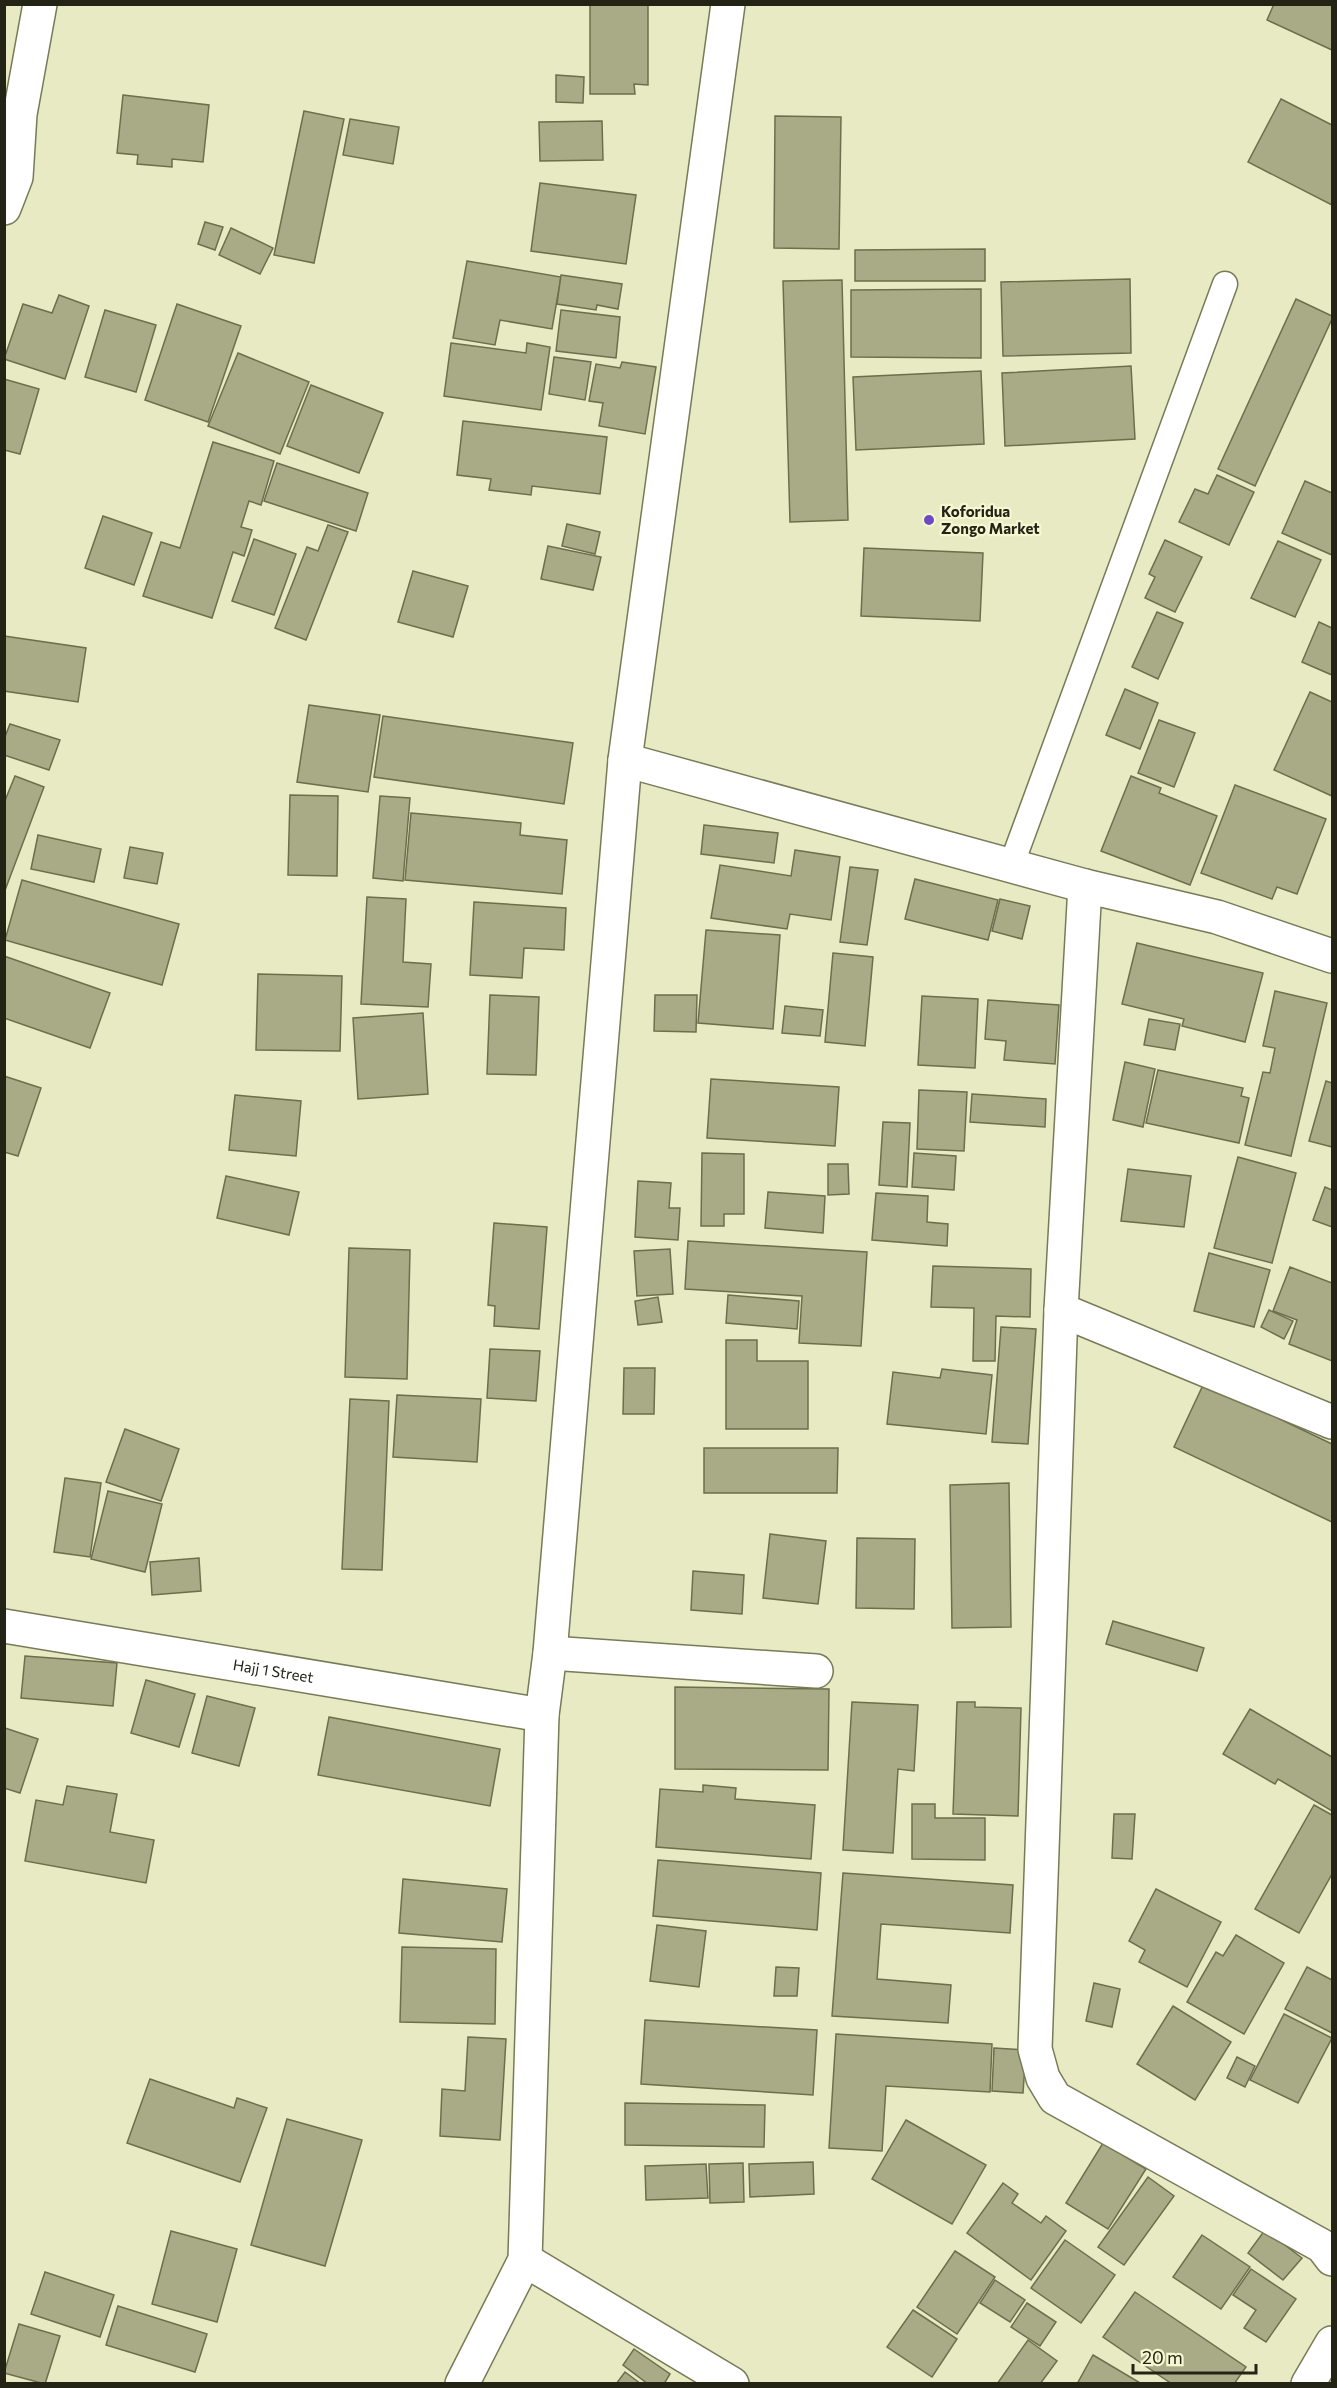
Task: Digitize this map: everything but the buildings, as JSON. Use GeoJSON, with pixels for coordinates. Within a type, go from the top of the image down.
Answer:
{"type":"FeatureCollection","features":[{"type":"Feature","properties":{"kind":"street"},"geometry":{"type":"LineString","coordinates":[[4,208],[16,177],[20,114],[40,4]]}},
{"type":"Feature","properties":{"kind":"street"},"geometry":{"type":"LineString","coordinates":[[462,2384],[525,2260],[542,1715],[550,1653],[625,760],[728,4]]}},
{"type":"Feature","properties":{"kind":"street"},"geometry":{"type":"LineString","coordinates":[[625,760],[1085,886],[1217,917],[1332,956]]}},
{"type":"Feature","properties":{"kind":"street"},"geometry":{"type":"LineString","coordinates":[[1085,886],[1061,1310],[1035,2049],[1043,2078],[1055,2098],[1322,2246],[1332,2259]]}},
{"type":"Feature","properties":{"kind":"street"},"geometry":{"type":"LineString","coordinates":[[1061,1310],[1332,1422]]}},
{"type":"Feature","properties":{"kind":"street","name":"Hajj 1 Street"},"geometry":{"type":"LineString","coordinates":[[4,1626],[542,1715]]}},
{"type":"Feature","properties":{"kind":"street"},"geometry":{"type":"LineString","coordinates":[[550,1653],[816,1671]]}},
{"type":"Feature","properties":{"kind":"street"},"geometry":{"type":"LineString","coordinates":[[525,2260],[732,2384]]}},
{"type":"Feature","properties":{"kind":"street"},"geometry":{"type":"LineString","coordinates":[[1308,2384],[1332,2343]]}},
{"type":"Feature","properties":{"kind":"lane"},"geometry":{"type":"LineString","coordinates":[[1011,866],[1225,284]]}},
{"type":"Feature","properties":{"kind":"place","name":"Koforidua Zongo Market"},"geometry":{"type":"Point","coordinates":[929,520]}}]}
